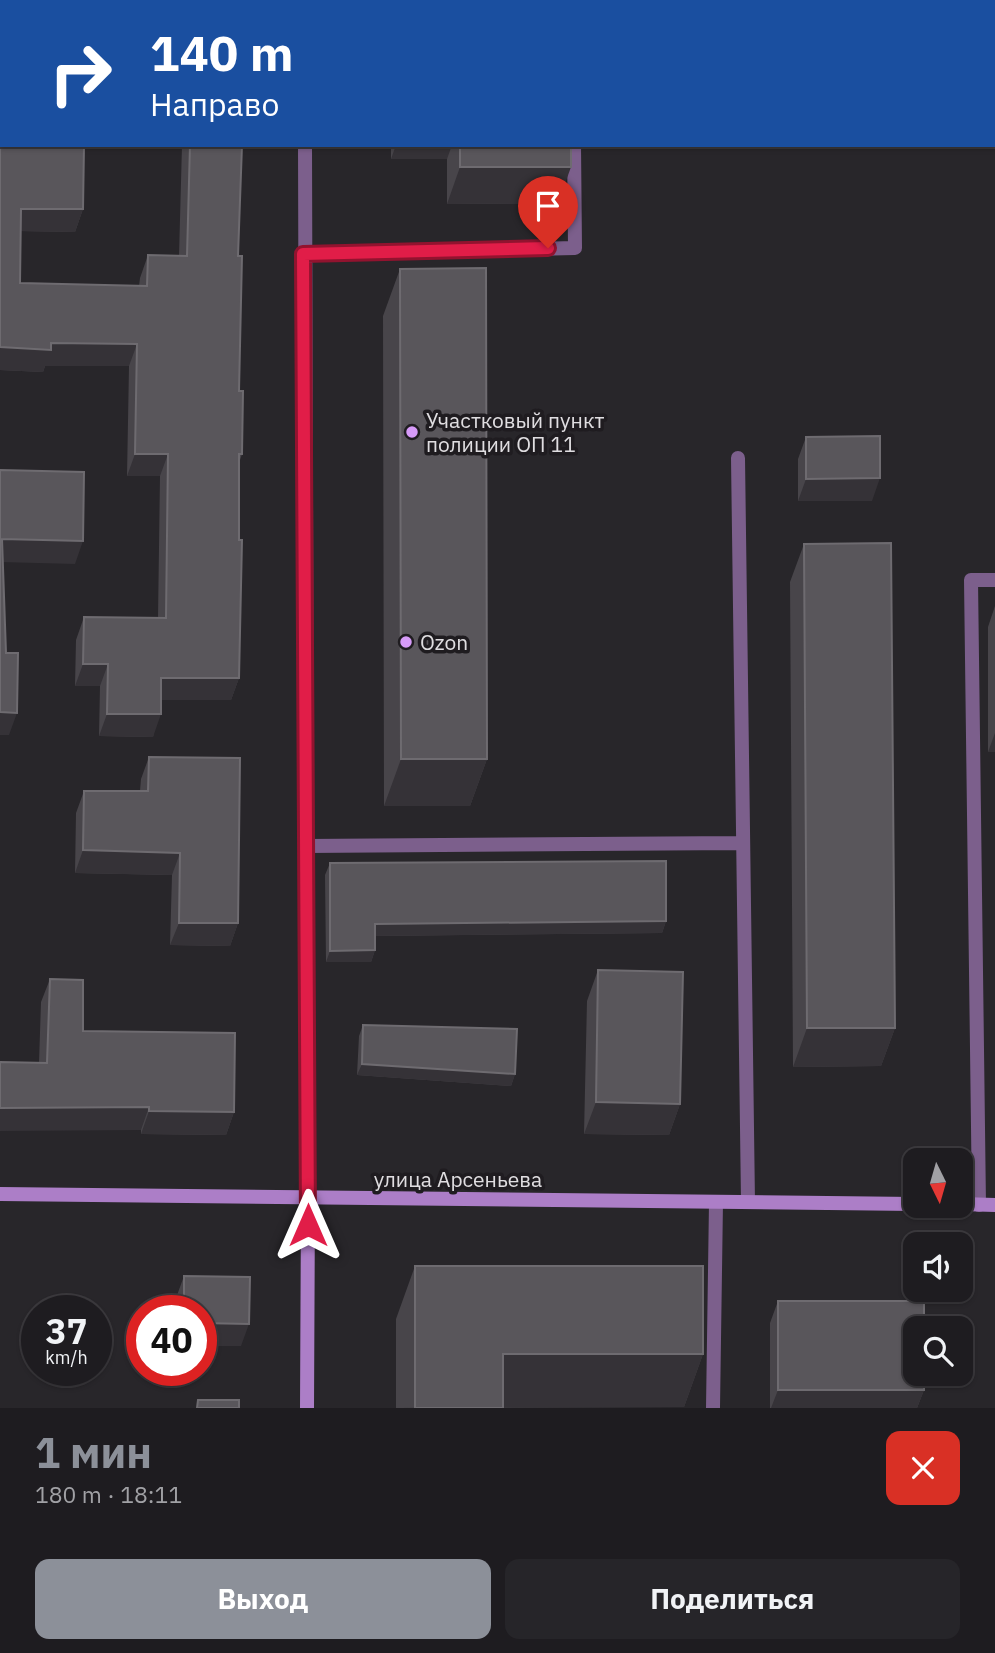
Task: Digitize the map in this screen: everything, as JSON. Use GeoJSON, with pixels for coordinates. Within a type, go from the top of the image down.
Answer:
{"type":"FeatureCollection","features":[{"type":"Feature","properties":{"kind":"street"},"geometry":{"type":"LineString","coordinates":[[305,147],[303,254],[307,1408]]}},
{"type":"Feature","properties":{"kind":"street"},"geometry":{"type":"LineString","coordinates":[[303,254],[575,248],[575,147]]}},
{"type":"Feature","properties":{"kind":"street"},"geometry":{"type":"LineString","coordinates":[[738,458],[741,843],[748,1202]]}},
{"type":"Feature","properties":{"kind":"street"},"geometry":{"type":"LineString","coordinates":[[979,1205],[971,580],[995,580]]}},
{"type":"Feature","properties":{"kind":"street"},"geometry":{"type":"LineString","coordinates":[[306,846],[741,843]]}},
{"type":"Feature","properties":{"kind":"street","name":"улица Арсеньева"},"geometry":{"type":"LineString","coordinates":[[0,1194],[903,1204]]}},
{"type":"Feature","properties":{"kind":"street"},"geometry":{"type":"LineString","coordinates":[[713,1408],[716,1202]]}},
{"type":"Feature","properties":{"kind":"street"},"geometry":{"type":"LineString","coordinates":[[973,1205],[995,1205]]}},
{"type":"Feature","properties":{"kind":"building"},"geometry":{"type":"Polygon","coordinates":[[[0,147],[84,147],[83,209],[21,209],[20,283],[147,286],[148,255],[187,256],[190,147],[242,147],[238,256],[242,256],[239,391],[243,391],[242,454],[239,454],[239,540],[242,540],[239,678],[161,678],[161,714],[107,714],[108,664],[83,664],[84,617],[166,618],[168,454],[135,454],[137,344],[51,343],[51,350],[0,347],[0,147]]]}},
{"type":"Feature","properties":{"kind":"building"},"geometry":{"type":"Polygon","coordinates":[[[460,147],[571,147],[571,167],[460,167],[460,147]]]}},
{"type":"Feature","properties":{"kind":"building"},"geometry":{"type":"Polygon","coordinates":[[[486,268],[487,759],[401,759],[400,269],[486,268]]]}},
{"type":"Feature","properties":{"kind":"building"},"geometry":{"type":"Polygon","coordinates":[[[880,436],[880,478],[806,479],[806,437],[880,436]]]}},
{"type":"Feature","properties":{"kind":"building"},"geometry":{"type":"Polygon","coordinates":[[[0,470],[84,472],[83,541],[2,539],[6,653],[18,653],[17,713],[0,712],[0,470]]]}},
{"type":"Feature","properties":{"kind":"building"},"geometry":{"type":"Polygon","coordinates":[[[891,543],[895,1028],[807,1028],[804,544],[891,543]]]}},
{"type":"Feature","properties":{"kind":"building"},"geometry":{"type":"Polygon","coordinates":[[[149,757],[240,758],[238,923],[179,923],[180,853],[83,850],[84,791],[148,791],[149,757]]]}},
{"type":"Feature","properties":{"kind":"building"},"geometry":{"type":"Polygon","coordinates":[[[666,861],[666,921],[375,924],[375,950],[330,951],[330,863],[666,861]]]}},
{"type":"Feature","properties":{"kind":"building"},"geometry":{"type":"Polygon","coordinates":[[[598,970],[683,972],[680,1104],[596,1102],[598,970]]]}},
{"type":"Feature","properties":{"kind":"building"},"geometry":{"type":"Polygon","coordinates":[[[50,979],[83,980],[83,1031],[235,1033],[234,1112],[149,1111],[149,1107],[0,1108],[0,1062],[47,1063],[50,979]]]}},
{"type":"Feature","properties":{"kind":"building"},"geometry":{"type":"Polygon","coordinates":[[[363,1025],[517,1029],[515,1074],[362,1064],[363,1025]]]}},
{"type":"Feature","properties":{"kind":"building"},"geometry":{"type":"Polygon","coordinates":[[[415,1266],[703,1266],[703,1354],[503,1354],[503,1408],[415,1408],[415,1266]]]}},
{"type":"Feature","properties":{"kind":"building"},"geometry":{"type":"Polygon","coordinates":[[[184,1276],[250,1277],[249,1324],[217,1323],[217,1295],[184,1295],[184,1276]]]}},
{"type":"Feature","properties":{"kind":"building"},"geometry":{"type":"Polygon","coordinates":[[[778,1301],[924,1302],[924,1316],[903,1316],[903,1386],[924,1386],[924,1390],[778,1390],[778,1301]]]}},
{"type":"Feature","properties":{"kind":"building"},"geometry":{"type":"Polygon","coordinates":[[[198,1400],[239,1400],[239,1408],[197,1408],[198,1400]]]}},
{"type":"Feature","properties":{"kind":"place","name":"Участковый пункт полиции ОП 11"},"geometry":{"type":"Point","coordinates":[412,432]}},
{"type":"Feature","properties":{"kind":"place","name":"Ozon"},"geometry":{"type":"Point","coordinates":[406,642]}},
{"type":"Feature","properties":{"kind":"route"},"geometry":{"type":"LineString","coordinates":[[308,1225],[303,254],[548,248]]}}]}
